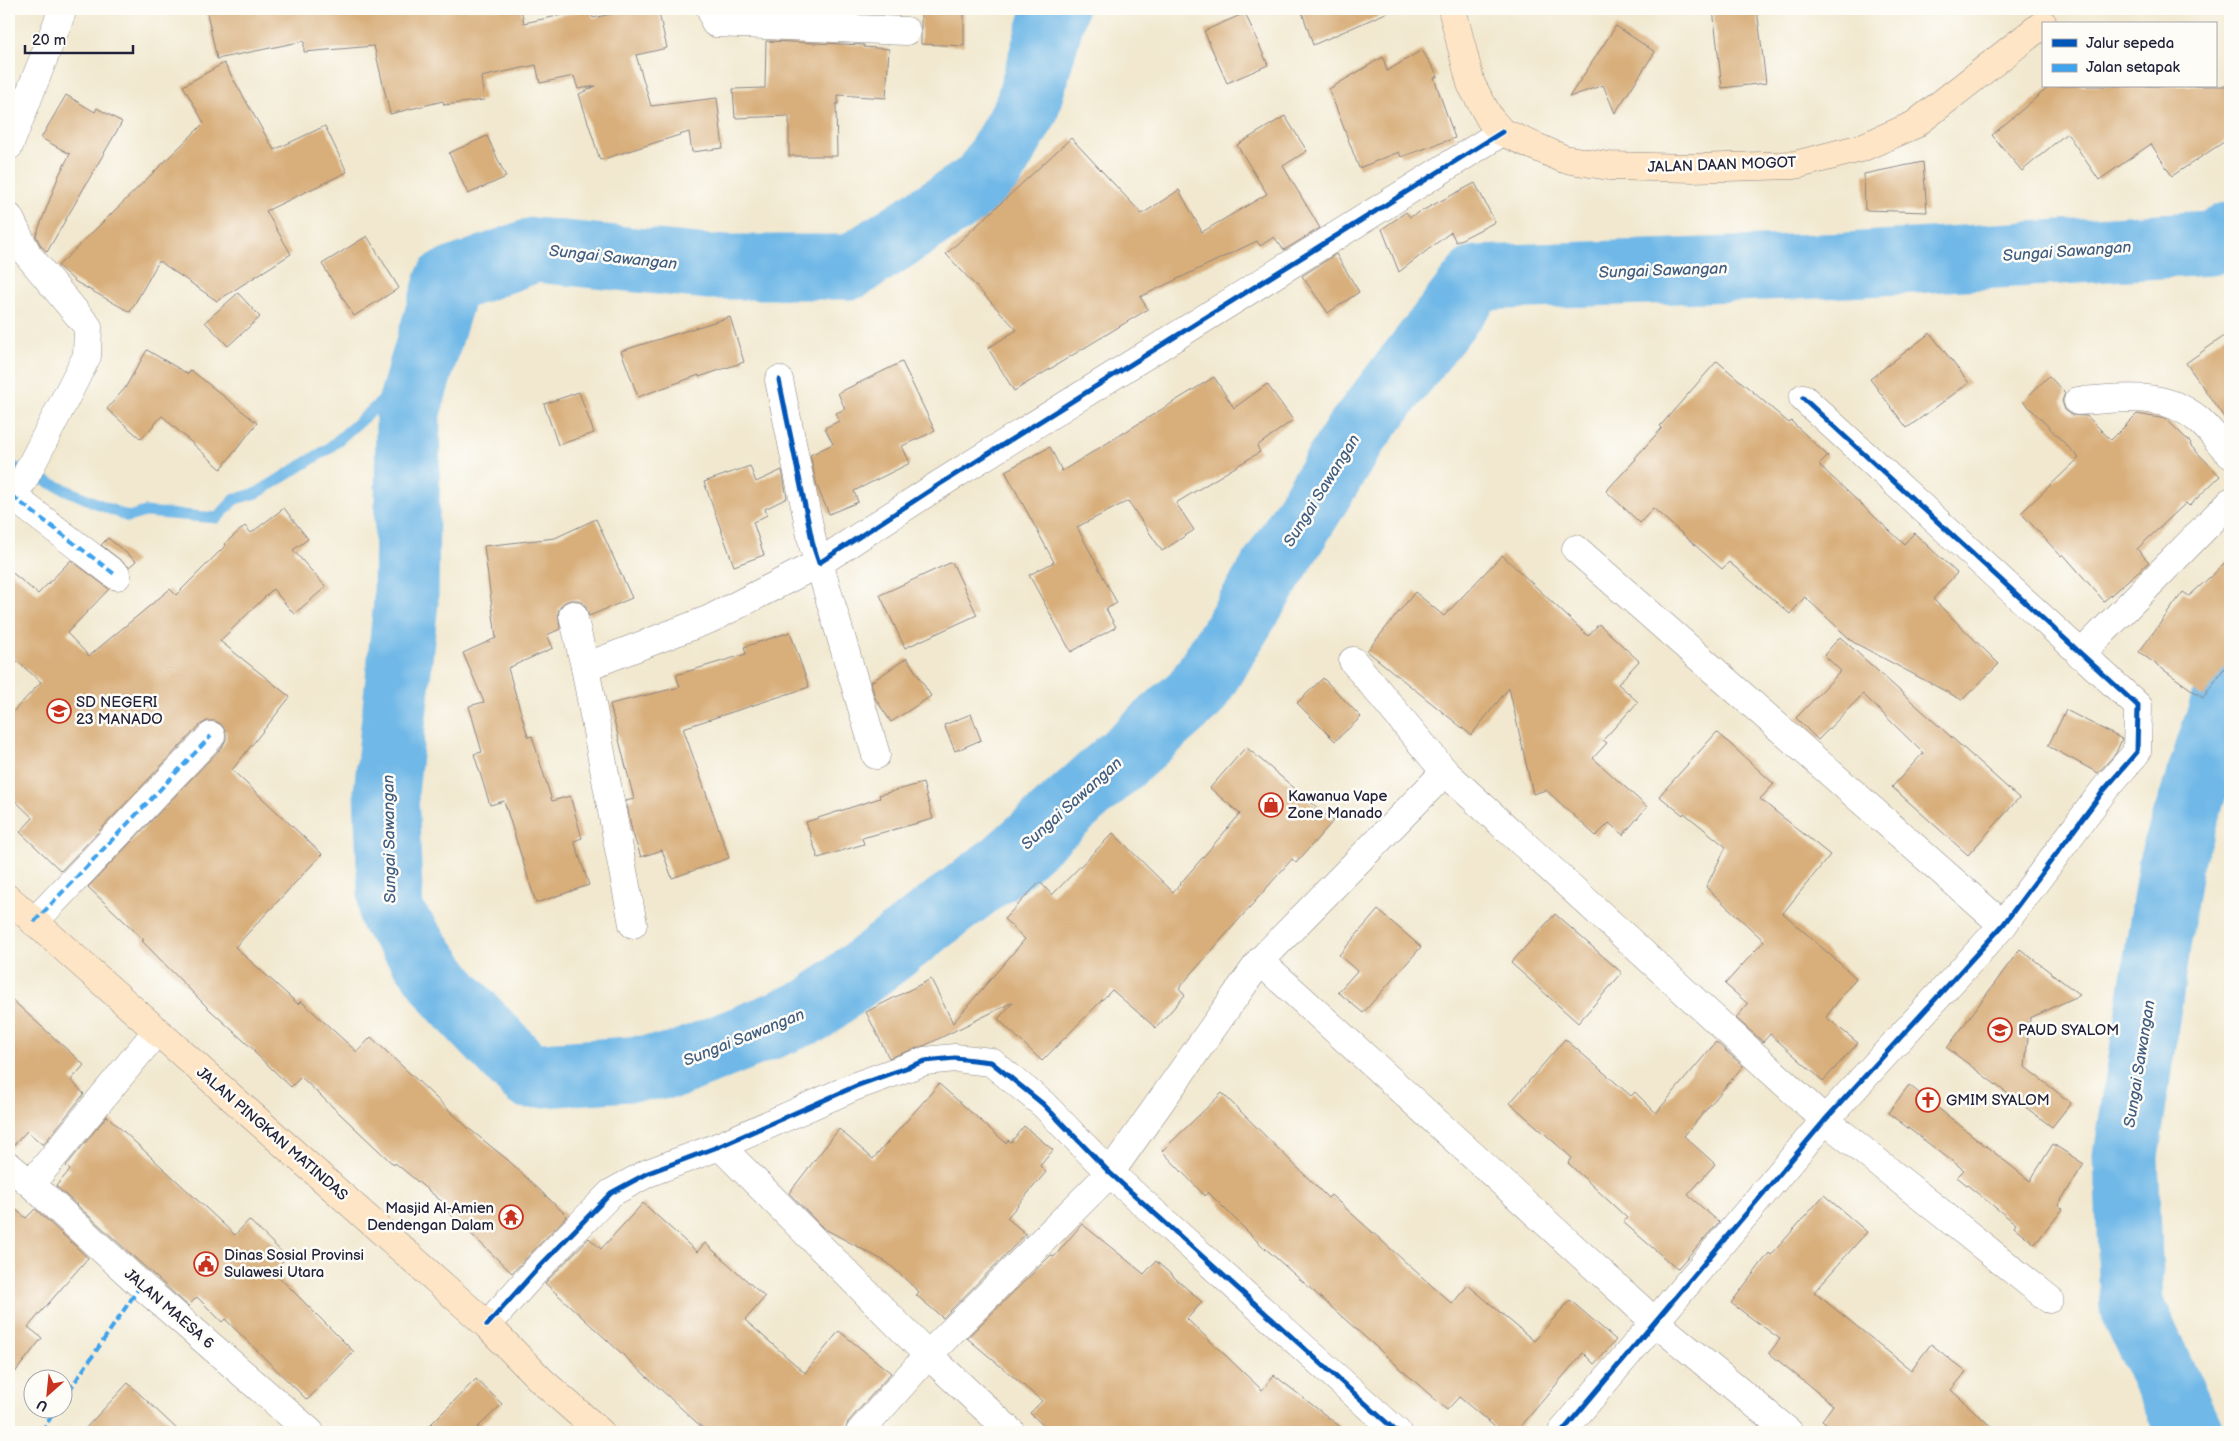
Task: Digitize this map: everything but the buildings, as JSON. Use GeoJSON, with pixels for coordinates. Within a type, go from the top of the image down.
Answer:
{"type":"FeatureCollection","features":[{"type":"Feature","properties":{"kind":"street"},"geometry":{"type":"LineString","coordinates":[[9,146],[15,120],[63,9]]}},
{"type":"Feature","properties":{"kind":"street"},"geometry":{"type":"LineString","coordinates":[[711,9],[715,24],[906,31]]}},
{"type":"Feature","properties":{"kind":"street","name":"JALAN DAAN MOGOT"},"geometry":{"type":"LineString","coordinates":[[1452,9],[1472,84],[1490,119],[1502,132],[1564,159],[1609,166],[1693,168],[1795,165],[1861,148],[1914,125],[2042,25]]}},
{"type":"Feature","properties":{"kind":"street","name":"JALAN DAAN MOGOT"},"geometry":{"type":"LineString","coordinates":[[2045,22],[2060,9]]}},
{"type":"Feature","properties":{"kind":"street"},"geometry":{"type":"LineString","coordinates":[[585,667],[710,619],[820,563],[940,484],[1502,132]]}},
{"type":"Feature","properties":{"kind":"street"},"geometry":{"type":"LineString","coordinates":[[9,217],[28,255],[88,327],[88,356],[15,492],[118,576]]}},
{"type":"Feature","properties":{"kind":"street"},"geometry":{"type":"LineString","coordinates":[[779,380],[813,545],[820,563],[876,755]]}},
{"type":"Feature","properties":{"kind":"street"},"geometry":{"type":"LineString","coordinates":[[2078,401],[2146,397],[2160,400],[2199,420],[2230,454]]}},
{"type":"Feature","properties":{"kind":"street"},"geometry":{"type":"LineString","coordinates":[[1562,1432],[1825,1120],[2002,924],[2104,790],[2137,752],[2138,706],[1803,398]]}},
{"type":"Feature","properties":{"kind":"street"},"geometry":{"type":"LineString","coordinates":[[2080,654],[2230,502]]}},
{"type":"Feature","properties":{"kind":"street"},"geometry":{"type":"LineString","coordinates":[[1576,549],[2002,924]]}},
{"type":"Feature","properties":{"kind":"street"},"geometry":{"type":"LineString","coordinates":[[573,616],[585,667],[633,924]]}},
{"type":"Feature","properties":{"kind":"street"},"geometry":{"type":"LineString","coordinates":[[1353,660],[1445,772],[1825,1120],[2049,1299]]}},
{"type":"Feature","properties":{"kind":"street"},"geometry":{"type":"LineString","coordinates":[[34,922],[211,736]]}},
{"type":"Feature","properties":{"kind":"street"},"geometry":{"type":"LineString","coordinates":[[860,1432],[928,1355],[1110,1173],[1260,961],[1445,772]]}},
{"type":"Feature","properties":{"kind":"street","name":"JALAN PINGKAN MATINDAS"},"geometry":{"type":"LineString","coordinates":[[9,899],[487,1325],[543,1382],[600,1432]]}},
{"type":"Feature","properties":{"kind":"street"},"geometry":{"type":"LineString","coordinates":[[1260,961],[1655,1322],[1789,1432]]}},
{"type":"Feature","properties":{"kind":"street"},"geometry":{"type":"LineString","coordinates":[[31,1184],[156,1032]]}},
{"type":"Feature","properties":{"kind":"street"},"geometry":{"type":"LineString","coordinates":[[487,1325],[539,1267],[611,1193],[648,1173],[720,1146],[856,1086],[925,1061],[955,1058],[991,1062],[1043,1104],[1110,1173],[1397,1432]]}},
{"type":"Feature","properties":{"kind":"street"},"geometry":{"type":"LineString","coordinates":[[720,1146],[928,1355],[1011,1432]]}},
{"type":"Feature","properties":{"kind":"street","name":"JALAN MAESA 6"},"geometry":{"type":"LineString","coordinates":[[9,1166],[141,1285],[310,1432]]}},
{"type":"Feature","properties":{"kind":"waterway","name":"Sungai Sawangan"},"geometry":{"type":"LineString","coordinates":[[1055,9],[1026,110],[985,181],[851,267],[708,267],[534,250],[447,282],[408,411],[406,602],[386,793],[391,914],[451,995],[528,1076],[673,1066],[812,1010],[1006,863],[1197,692],[1355,435],[1477,278],[1847,265],[2210,243],[2230,234]]}},
{"type":"Feature","properties":{"kind":"waterway"},"geometry":{"type":"LineString","coordinates":[[9,465],[128,517],[145,512],[217,518],[235,499],[257,493],[328,449],[421,367]]}},
{"type":"Feature","properties":{"kind":"waterway","name":"Sungai Sawangan"},"geometry":{"type":"LineString","coordinates":[[2190,1432],[2132,1307],[2126,1156],[2171,862],[2224,700],[2230,697]]}},
{"type":"Feature","properties":{"kind":"marked path"},"geometry":{"type":"LineString","coordinates":[[12,496],[117,576]]}},
{"type":"Feature","properties":{"kind":"marked path"},"geometry":{"type":"LineString","coordinates":[[34,922],[211,736]]}},
{"type":"Feature","properties":{"kind":"marked path"},"geometry":{"type":"LineString","coordinates":[[72,1386],[141,1285]]}},
{"type":"Feature","properties":{"kind":"marked path"},"geometry":{"type":"LineString","coordinates":[[41,1432],[50,1418]]}},
{"type":"Feature","properties":{"kind":"cycle path"},"geometry":{"type":"LineString","coordinates":[[779,380],[813,545],[819,563],[940,484],[1502,132]]}},
{"type":"Feature","properties":{"kind":"cycle path"},"geometry":{"type":"LineString","coordinates":[[1562,1432],[1825,1120],[2003,925],[2104,790],[2137,752],[2138,706],[1803,398]]}},
{"type":"Feature","properties":{"kind":"cycle path"},"geometry":{"type":"LineString","coordinates":[[487,1325],[539,1267],[611,1193],[648,1173],[720,1146],[856,1086],[925,1061],[955,1058],[991,1062],[1043,1104],[1110,1173],[1397,1432]]}},
{"type":"Feature","properties":{"kind":"place","name":"SD NEGERI 23 MANADO"},"geometry":{"type":"Point","coordinates":[59,711]}},
{"type":"Feature","properties":{"kind":"place","name":"Kawanua Vape Zone Manado"},"geometry":{"type":"Point","coordinates":[1271,805]}},
{"type":"Feature","properties":{"kind":"place","name":"PAUD SYALOM"},"geometry":{"type":"Point","coordinates":[2000,1030]}},
{"type":"Feature","properties":{"kind":"place","name":"GMIM SYALOM"},"geometry":{"type":"Point","coordinates":[1928,1100]}},
{"type":"Feature","properties":{"kind":"place","name":"Masjid Al-Amien Dendengan Dalam"},"geometry":{"type":"Point","coordinates":[511,1217]}},
{"type":"Feature","properties":{"kind":"place","name":"Dinas Sosial Provinsi Sulawesi Utara"},"geometry":{"type":"Point","coordinates":[206,1264]}}]}
